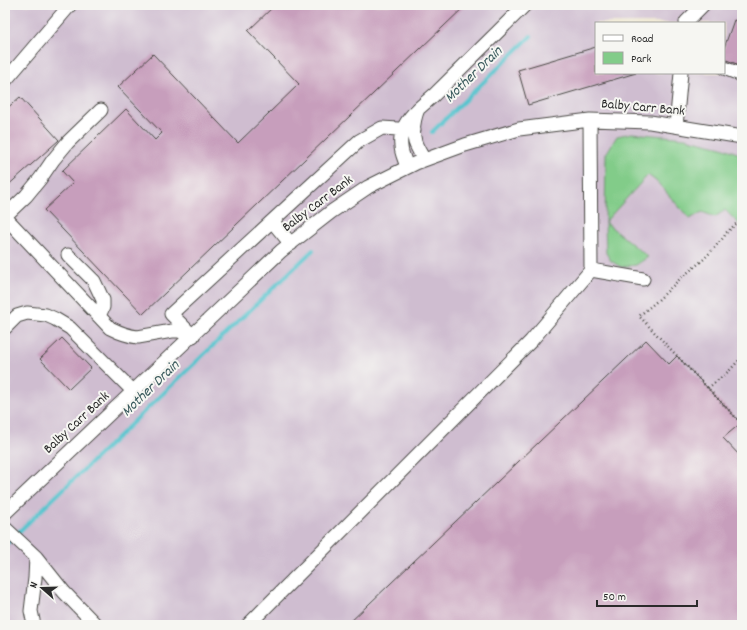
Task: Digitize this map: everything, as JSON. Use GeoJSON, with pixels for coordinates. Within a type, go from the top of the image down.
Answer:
{"type":"FeatureCollection","features":[{"type":"Feature","properties":{"kind":"street"},"geometry":{"type":"LineString","coordinates":[[5,81],[70,5]]}},
{"type":"Feature","properties":{"kind":"street"},"geometry":{"type":"LineString","coordinates":[[407,167],[401,147],[401,138],[408,130],[411,116],[525,5]]}},
{"type":"Feature","properties":{"kind":"street"},"geometry":{"type":"LineString","coordinates":[[686,22],[703,5]]}},
{"type":"Feature","properties":{"kind":"street"},"geometry":{"type":"LineString","coordinates":[[725,68],[742,74]]}},
{"type":"Feature","properties":{"kind":"street"},"geometry":{"type":"LineString","coordinates":[[676,126],[681,74]]}},
{"type":"Feature","properties":{"kind":"street"},"geometry":{"type":"LineString","coordinates":[[102,110],[68,142],[26,196],[5,216],[110,328],[122,334],[133,337],[172,331],[179,331],[193,336]]}},
{"type":"Feature","properties":{"kind":"street"},"geometry":{"type":"LineString","coordinates":[[248,625],[531,341],[591,270],[590,120]]}},
{"type":"Feature","properties":{"kind":"street","name":"Balby Carr Bank"},"geometry":{"type":"LineString","coordinates":[[5,513],[281,251],[331,212],[368,187],[407,167],[466,145],[519,129],[590,120],[650,122],[742,137]]}},
{"type":"Feature","properties":{"kind":"street"},"geometry":{"type":"LineString","coordinates":[[193,336],[171,314],[359,141],[382,128],[408,130]]}},
{"type":"Feature","properties":{"kind":"street"},"geometry":{"type":"LineString","coordinates":[[408,130],[424,160]]}},
{"type":"Feature","properties":{"kind":"street"},"geometry":{"type":"LineString","coordinates":[[272,221],[291,244]]}},
{"type":"Feature","properties":{"kind":"street"},"geometry":{"type":"LineString","coordinates":[[68,255],[94,281],[103,300],[103,307],[99,316]]}},
{"type":"Feature","properties":{"kind":"street"},"geometry":{"type":"LineString","coordinates":[[591,270],[643,279]]}},
{"type":"Feature","properties":{"kind":"street"},"geometry":{"type":"LineString","coordinates":[[5,328],[17,316],[27,313],[46,315],[56,319],[70,328],[134,392]]}},
{"type":"Feature","properties":{"kind":"street"},"geometry":{"type":"LineString","coordinates":[[5,528],[36,557],[64,592],[96,625]]}},
{"type":"Feature","properties":{"kind":"street"},"geometry":{"type":"LineString","coordinates":[[34,625],[31,612],[36,557]]}},
{"type":"Feature","properties":{"kind":"path"},"geometry":{"type":"LineString","coordinates":[[736,224],[704,258],[639,316],[742,424]]}},
{"type":"Feature","properties":{"kind":"path"},"geometry":{"type":"LineString","coordinates":[[708,388],[742,357]]}},
{"type":"Feature","properties":{"kind":"shaded area"},"geometry":{"type":"Polygon","coordinates":[[[5,5],[742,5],[742,625],[5,625],[5,5]]]}},
{"type":"Feature","properties":{"kind":"green space"},"geometry":{"type":"Polygon","coordinates":[[[632,133],[685,138],[722,147],[742,155],[742,227],[725,210],[715,217],[702,212],[690,219],[657,182],[648,175],[605,222],[606,154],[617,136],[632,133]]]}},
{"type":"Feature","properties":{"kind":"green space"},"geometry":{"type":"Polygon","coordinates":[[[605,222],[648,257],[636,265],[621,267],[611,261],[606,253],[605,222]]]}},
{"type":"Feature","properties":{"kind":"building"},"geometry":{"type":"Polygon","coordinates":[[[275,5],[466,5],[143,314],[44,210],[73,183],[62,171],[126,109],[155,140],[162,133],[118,87],[153,54],[238,143],[299,84],[248,31],[275,5]]]}},
{"type":"Feature","properties":{"kind":"building"},"geometry":{"type":"Polygon","coordinates":[[[734,20],[742,23],[742,66],[725,59],[725,45],[734,20]]]}},
{"type":"Feature","properties":{"kind":"building"},"geometry":{"type":"Polygon","coordinates":[[[595,47],[595,74],[633,74],[528,105],[518,70],[595,47]]]}},
{"type":"Feature","properties":{"kind":"building"},"geometry":{"type":"Polygon","coordinates":[[[20,97],[59,140],[5,188],[5,110],[20,97]]]}},
{"type":"Feature","properties":{"kind":"building"},"geometry":{"type":"Polygon","coordinates":[[[62,338],[91,368],[69,389],[40,359],[62,338]]]}},
{"type":"Feature","properties":{"kind":"building"},"geometry":{"type":"Polygon","coordinates":[[[646,340],[669,364],[677,356],[741,423],[723,438],[742,458],[742,625],[347,625],[646,340]]]}},
{"type":"Feature","properties":{"kind":"waterway","name":"Mother Drain"},"geometry":{"type":"LineString","coordinates":[[432,132],[531,36]]}},
{"type":"Feature","properties":{"kind":"waterway","name":"Mother Drain"},"geometry":{"type":"LineString","coordinates":[[5,545],[313,250]]}}]}
